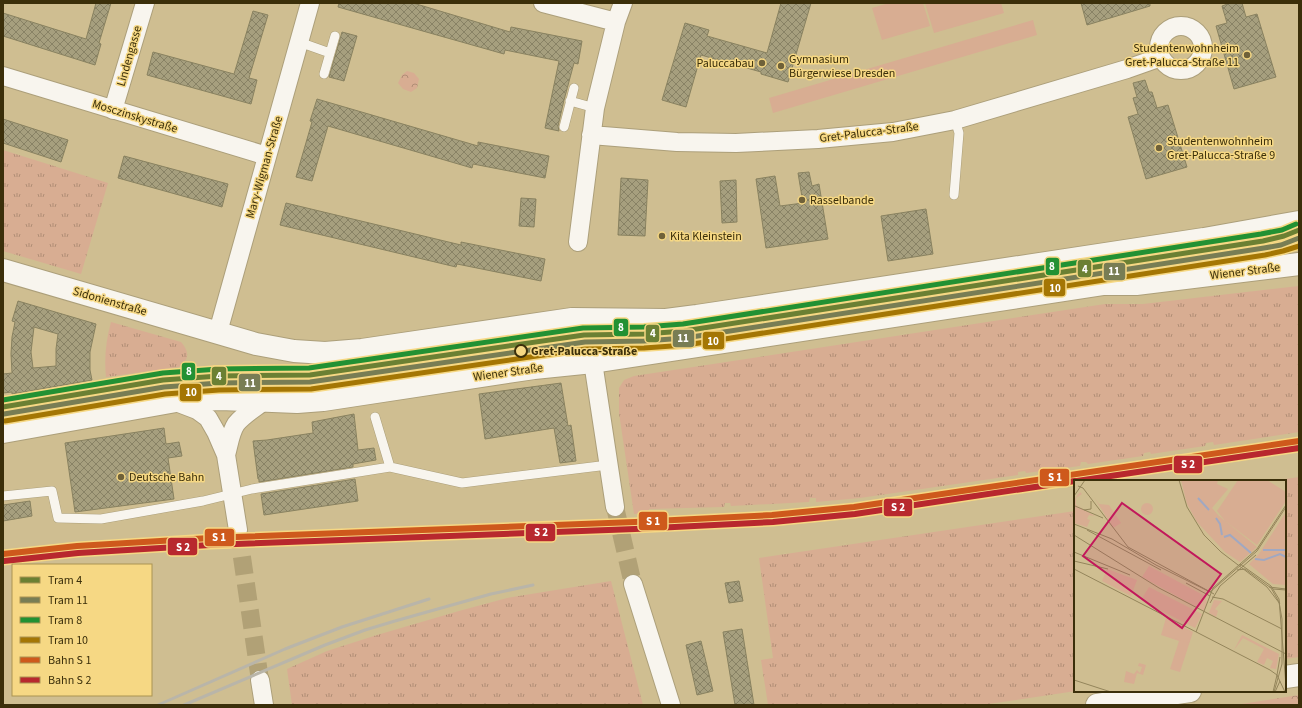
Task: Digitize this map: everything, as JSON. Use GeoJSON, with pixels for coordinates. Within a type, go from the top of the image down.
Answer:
{"type":"FeatureCollection","features":[{"type":"Feature","properties":{"kind":"main road","name":"Wiener Straße"},"geometry":{"type":"LineString","coordinates":[[3,432],[176,402],[222,399],[297,402],[323,400],[534,368],[585,340],[666,320],[1204,239],[1299,222]]}},
{"type":"Feature","properties":{"kind":"main road","name":"Wiener Straße"},"geometry":{"type":"LineString","coordinates":[[218,332],[256,344],[294,351],[325,353],[585,340],[1104,284],[1136,284],[1299,264]]}},
{"type":"Feature","properties":{"kind":"main road","name":"Sidonienstraße"},"geometry":{"type":"LineString","coordinates":[[3,270],[218,332]]}},
{"type":"Feature","properties":{"kind":"main road"},"geometry":{"type":"LineString","coordinates":[[1286,677],[1299,675]]}},
{"type":"Feature","properties":{"kind":"main road"},"geometry":{"type":"LineString","coordinates":[[1097,705],[1183,692]]}},
{"type":"Feature","properties":{"kind":"street","name":"Lindengasse"},"geometry":{"type":"LineString","coordinates":[[113,110],[145,3]]}},
{"type":"Feature","properties":{"kind":"street","name":"Mary-Wigman-Straße"},"geometry":{"type":"LineString","coordinates":[[218,332],[310,3]]}},
{"type":"Feature","properties":{"kind":"street"},"geometry":{"type":"LineString","coordinates":[[543,3],[616,22]]}},
{"type":"Feature","properties":{"kind":"street"},"geometry":{"type":"LineString","coordinates":[[578,242],[595,108],[616,22],[623,3]]}},
{"type":"Feature","properties":{"kind":"street","name":"Gret-Palucca-Straße"},"geometry":{"type":"LineString","coordinates":[[592,135],[677,142],[736,143],[893,132],[955,120],[1113,74],[1161,57]]}},
{"type":"Feature","properties":{"kind":"street","name":"Mosczinskystraße"},"geometry":{"type":"LineString","coordinates":[[3,76],[267,156]]}},
{"type":"Feature","properties":{"kind":"street"},"geometry":{"type":"LineString","coordinates":[[585,340],[615,507]]}},
{"type":"Feature","properties":{"kind":"street"},"geometry":{"type":"LineString","coordinates":[[226,455],[231,436],[236,425],[242,417],[264,401]]}},
{"type":"Feature","properties":{"kind":"street"},"geometry":{"type":"LineString","coordinates":[[176,402],[197,410],[208,418],[226,455],[238,530]]}},
{"type":"Feature","properties":{"kind":"street"},"geometry":{"type":"LineString","coordinates":[[633,584],[671,705]]}},
{"type":"Feature","properties":{"kind":"street"},"geometry":{"type":"LineString","coordinates":[[260,680],[264,705]]}},
{"type":"Feature","properties":{"kind":"lane"},"geometry":{"type":"LineString","coordinates":[[324,74],[335,36]]}},
{"type":"Feature","properties":{"kind":"lane"},"geometry":{"type":"LineString","coordinates":[[299,42],[330,53]]}},
{"type":"Feature","properties":{"kind":"lane"},"geometry":{"type":"LineString","coordinates":[[564,127],[574,88]]}},
{"type":"Feature","properties":{"kind":"lane"},"geometry":{"type":"LineString","coordinates":[[570,102],[595,108]]}},
{"type":"Feature","properties":{"kind":"lane"},"geometry":{"type":"LineString","coordinates":[[954,195],[959,133],[955,120]]}},
{"type":"Feature","properties":{"kind":"lane"},"geometry":{"type":"LineString","coordinates":[[3,411],[163,383],[211,380],[310,379],[366,372],[496,351],[585,340]]}},
{"type":"Feature","properties":{"kind":"lane"},"geometry":{"type":"LineString","coordinates":[[374,417],[390,467]]}},
{"type":"Feature","properties":{"kind":"lane"},"geometry":{"type":"LineString","coordinates":[[3,496],[52,491],[58,518],[101,519],[203,502],[252,489],[390,467],[462,483],[608,465]]}},
{"type":"Feature","properties":{"kind":"green space"},"geometry":{"type":"Polygon","coordinates":[[[889,3],[923,3],[930,26],[882,40],[872,8],[889,3]]]}},
{"type":"Feature","properties":{"kind":"green space"},"geometry":{"type":"Polygon","coordinates":[[[925,3],[1001,3],[1004,13],[934,33],[925,3]]]}},
{"type":"Feature","properties":{"kind":"green space"},"geometry":{"type":"Polygon","coordinates":[[[1033,20],[1037,35],[773,113],[769,98],[1033,20]]]}},
{"type":"Feature","properties":{"kind":"green space"},"geometry":{"type":"Polygon","coordinates":[[[407,71],[414,73],[419,79],[417,88],[411,92],[403,89],[398,83],[402,75],[407,71]]]}},
{"type":"Feature","properties":{"kind":"green space"},"geometry":{"type":"Polygon","coordinates":[[[3,150],[108,183],[81,274],[3,251],[3,150]]]}},
{"type":"Feature","properties":{"kind":"green space"},"geometry":{"type":"Polygon","coordinates":[[[1256,240],[1259,258],[1151,270],[625,350],[623,340],[657,338],[719,329],[719,321],[1256,240]]]}},
{"type":"Feature","properties":{"kind":"green space"},"geometry":{"type":"Polygon","coordinates":[[[1299,286],[1299,432],[1214,445],[1213,442],[1206,443],[1205,446],[1151,454],[1150,452],[1144,453],[1143,456],[1088,464],[1086,462],[1081,462],[1080,466],[1026,473],[1025,471],[1018,472],[1018,475],[860,498],[816,502],[816,498],[810,498],[809,502],[731,506],[730,503],[725,503],[724,507],[649,509],[649,513],[634,514],[619,413],[619,388],[624,380],[634,376],[1105,304],[1143,304],[1299,286]]]}},
{"type":"Feature","properties":{"kind":"green space"},"geometry":{"type":"Polygon","coordinates":[[[111,322],[181,342],[186,349],[187,358],[179,367],[106,377],[106,349],[111,322]]]}},
{"type":"Feature","properties":{"kind":"green space"},"geometry":{"type":"Polygon","coordinates":[[[1299,477],[1299,657],[1286,659],[1286,480],[1278,480],[1299,477]]]}},
{"type":"Feature","properties":{"kind":"green space"},"geometry":{"type":"Polygon","coordinates":[[[1074,511],[1074,691],[982,705],[768,705],[761,660],[773,658],[759,558],[1074,511]]]}},
{"type":"Feature","properties":{"kind":"green space"},"geometry":{"type":"Polygon","coordinates":[[[611,581],[643,705],[292,705],[287,669],[327,651],[377,635],[507,598],[611,581]]]}},
{"type":"Feature","properties":{"kind":"green space"},"geometry":{"type":"Polygon","coordinates":[[[1299,695],[1299,705],[1235,705],[1299,695]]]}},
{"type":"Feature","properties":{"kind":"building"},"geometry":{"type":"Polygon","coordinates":[[[96,3],[111,3],[99,43],[101,44],[95,65],[3,36],[3,13],[86,39],[96,3]]]}},
{"type":"Feature","properties":{"kind":"building"},"geometry":{"type":"Polygon","coordinates":[[[339,3],[413,3],[510,32],[511,27],[582,41],[578,64],[574,63],[564,100],[558,126],[559,131],[545,128],[559,61],[505,50],[504,54],[338,7],[339,3]]]}},
{"type":"Feature","properties":{"kind":"building","name":"Paluccabau"},"geometry":{"type":"Polygon","coordinates":[[[781,3],[811,3],[788,82],[761,74],[761,72],[701,55],[686,107],[662,100],[685,23],[709,30],[707,36],[767,53],[781,3]]]}},
{"type":"Feature","properties":{"kind":"building"},"geometry":{"type":"Polygon","coordinates":[[[1081,3],[1150,3],[1150,6],[1087,25],[1081,3]]]}},
{"type":"Feature","properties":{"kind":"building","name":"Studentenwohnheim Gret-Palucca-Straße 11"},"geometry":{"type":"Polygon","coordinates":[[[1230,3],[1242,3],[1246,17],[1257,14],[1276,77],[1234,89],[1216,26],[1227,23],[1222,6],[1230,3]]]}},
{"type":"Feature","properties":{"kind":"building"},"geometry":{"type":"Polygon","coordinates":[[[253,11],[268,15],[249,78],[257,80],[251,104],[147,75],[153,52],[234,74],[253,11]]]}},
{"type":"Feature","properties":{"kind":"building"},"geometry":{"type":"Polygon","coordinates":[[[342,32],[357,36],[344,81],[329,77],[342,32]]]}},
{"type":"Feature","properties":{"kind":"building","name":"Studentenwohnheim Gret-Palucca-Straße 9"},"geometry":{"type":"Polygon","coordinates":[[[1145,80],[1149,92],[1152,92],[1157,108],[1168,105],[1187,167],[1146,179],[1128,117],[1138,114],[1133,98],[1137,97],[1133,83],[1145,80]]]}},
{"type":"Feature","properties":{"kind":"building"},"geometry":{"type":"Polygon","coordinates":[[[317,99],[478,146],[478,142],[549,156],[545,178],[473,164],[472,168],[328,126],[312,181],[296,177],[317,99]]]}},
{"type":"Feature","properties":{"kind":"building"},"geometry":{"type":"Polygon","coordinates":[[[3,119],[68,140],[61,162],[3,143],[3,119]]]}},
{"type":"Feature","properties":{"kind":"building"},"geometry":{"type":"Polygon","coordinates":[[[124,156],[228,184],[222,207],[118,178],[124,156]]]}},
{"type":"Feature","properties":{"kind":"building","name":"Rasselbande"},"geometry":{"type":"Polygon","coordinates":[[[809,172],[812,186],[819,184],[828,239],[766,248],[756,179],[775,176],[780,206],[803,203],[798,173],[809,172]]]}},
{"type":"Feature","properties":{"kind":"building","name":"Kita Kleinstein"},"geometry":{"type":"Polygon","coordinates":[[[621,178],[648,180],[645,236],[618,235],[621,178]]]}},
{"type":"Feature","properties":{"kind":"building"},"geometry":{"type":"Polygon","coordinates":[[[736,180],[737,222],[722,223],[720,181],[736,180]]]}},
{"type":"Feature","properties":{"kind":"building"},"geometry":{"type":"Polygon","coordinates":[[[521,198],[536,199],[534,227],[519,226],[521,198]]]}},
{"type":"Feature","properties":{"kind":"building"},"geometry":{"type":"Polygon","coordinates":[[[286,203],[461,245],[461,242],[545,259],[541,281],[457,264],[456,267],[280,225],[286,203]]]}},
{"type":"Feature","properties":{"kind":"building"},"geometry":{"type":"Polygon","coordinates":[[[926,209],[933,254],[888,261],[881,216],[926,209]]]}},
{"type":"Feature","properties":{"kind":"building"},"geometry":{"type":"Polygon","coordinates":[[[18,301],[96,324],[90,352],[90,370],[92,380],[12,394],[12,392],[3,393],[3,374],[12,373],[12,337],[15,322],[12,321],[18,301]],[[34,327],[31,352],[33,368],[56,366],[58,334],[34,327]]]}},
{"type":"Feature","properties":{"kind":"building"},"geometry":{"type":"Polygon","coordinates":[[[561,383],[568,426],[571,425],[576,461],[560,463],[554,428],[485,439],[479,394],[561,383]]]}},
{"type":"Feature","properties":{"kind":"building"},"geometry":{"type":"Polygon","coordinates":[[[354,414],[358,450],[374,448],[376,460],[353,464],[353,467],[259,482],[253,441],[313,433],[312,422],[354,414]]]}},
{"type":"Feature","properties":{"kind":"building","name":"Deutsche Bahn"},"geometry":{"type":"Polygon","coordinates":[[[164,428],[166,444],[179,442],[182,456],[168,458],[174,499],[75,512],[65,443],[164,428]]]}},
{"type":"Feature","properties":{"kind":"building"},"geometry":{"type":"Polygon","coordinates":[[[355,479],[358,501],[264,515],[261,494],[355,479]]]}},
{"type":"Feature","properties":{"kind":"building"},"geometry":{"type":"Polygon","coordinates":[[[30,501],[32,516],[3,521],[3,505],[30,501]]]}},
{"type":"Feature","properties":{"kind":"building"},"geometry":{"type":"Polygon","coordinates":[[[739,581],[743,601],[729,603],[725,583],[739,581]]]}},
{"type":"Feature","properties":{"kind":"building"},"geometry":{"type":"Polygon","coordinates":[[[742,629],[754,705],[735,705],[723,632],[742,629]]]}},
{"type":"Feature","properties":{"kind":"building"},"geometry":{"type":"Polygon","coordinates":[[[701,641],[713,691],[697,695],[686,645],[701,641]]]}},
{"type":"Feature","properties":{"kind":"tunnel"},"geometry":{"type":"LineString","coordinates":[[615,507],[633,584]]}},
{"type":"Feature","properties":{"kind":"tunnel"},"geometry":{"type":"LineString","coordinates":[[238,530],[260,680]]}},
{"type":"Feature","properties":{"kind":"railway"},"geometry":{"type":"LineString","coordinates":[[184,705],[325,645],[365,630],[491,594],[533,585]]}},
{"type":"Feature","properties":{"kind":"railway"},"geometry":{"type":"LineString","coordinates":[[158,705],[285,649],[342,627],[429,599]]}},
{"type":"Feature","properties":{"kind":"tram line","name":"8"},"geometry":{"type":"LineString","coordinates":[[3,400],[163,373],[219,369],[309,368],[583,328],[644,327],[683,324],[1261,234],[1282,230],[1296,224]]}},
{"type":"Feature","properties":{"kind":"tram line","name":"4"},"geometry":{"type":"LineString","coordinates":[[3,407],[163,380],[219,376],[310,375],[584,335],[644,334],[684,331],[1263,241],[1284,236],[1299,230]]}},
{"type":"Feature","properties":{"kind":"tram line","name":"11"},"geometry":{"type":"LineString","coordinates":[[4,414],[164,387],[219,383],[310,382],[585,342],[644,341],[685,338],[1264,248],[1281,245],[1299,238]]}},
{"type":"Feature","properties":{"kind":"tram line","name":"10"},"geometry":{"type":"LineString","coordinates":[[5,421],[165,394],[219,390],[311,389],[585,349],[644,348],[686,345],[1265,255],[1299,246]]}},
{"type":"Feature","properties":{"kind":"transit line"},"geometry":{"type":"LineString","coordinates":[[3,554],[77,546],[210,538],[635,522],[772,515],[854,507],[1299,441]]}},
{"type":"Feature","properties":{"kind":"transit line"},"geometry":{"type":"LineString","coordinates":[[1084,480],[1299,448]]}},
{"type":"Feature","properties":{"kind":"transit line"},"geometry":{"type":"LineString","coordinates":[[4,561],[78,553],[210,545],[635,529],[773,522],[855,514],[1074,481]]}},
{"type":"Feature","properties":{"kind":"place","name":"Studentenwohnheim Gret-Palucca-Straße 11"},"geometry":{"type":"Point","coordinates":[1247,55]}},
{"type":"Feature","properties":{"kind":"place","name":"Paluccabau"},"geometry":{"type":"Point","coordinates":[762,63]}},
{"type":"Feature","properties":{"kind":"place","name":"Gymnasium Bürgerwiese Dresden"},"geometry":{"type":"Point","coordinates":[781,66]}},
{"type":"Feature","properties":{"kind":"place","name":"Studentenwohnheim Gret-Palucca-Straße 9"},"geometry":{"type":"Point","coordinates":[1159,148]}},
{"type":"Feature","properties":{"kind":"place","name":"Rasselbande"},"geometry":{"type":"Point","coordinates":[802,200]}},
{"type":"Feature","properties":{"kind":"place","name":"Kita Kleinstein"},"geometry":{"type":"Point","coordinates":[662,236]}},
{"type":"Feature","properties":{"kind":"place","name":"Gret-Palucca-Straße"},"geometry":{"type":"Point","coordinates":[521,351]}},
{"type":"Feature","properties":{"kind":"place","name":"Deutsche Bahn"},"geometry":{"type":"Point","coordinates":[121,477]}}]}
